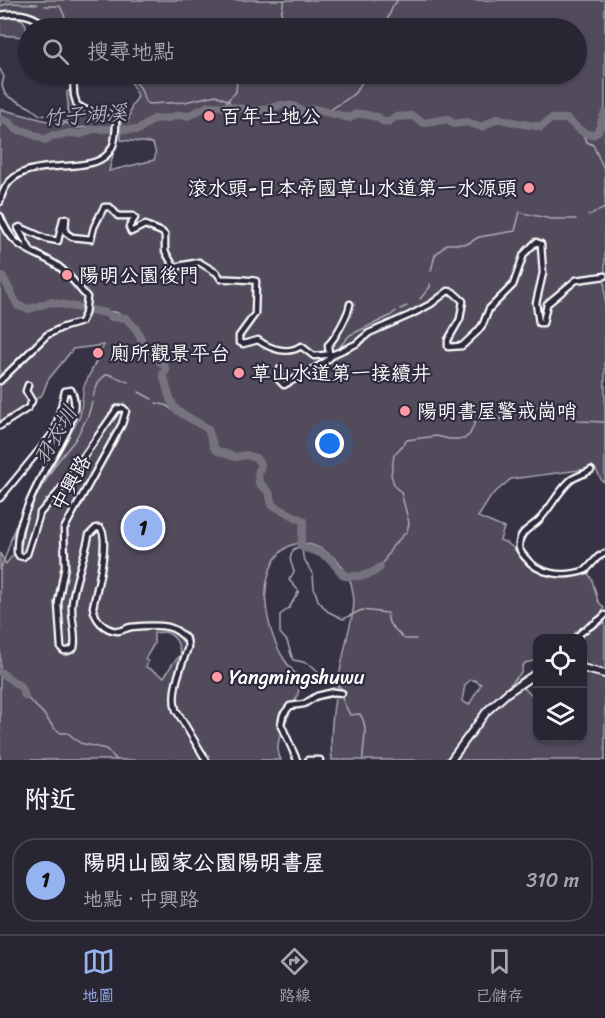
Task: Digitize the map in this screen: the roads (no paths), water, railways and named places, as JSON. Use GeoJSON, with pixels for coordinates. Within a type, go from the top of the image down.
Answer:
{"type":"FeatureCollection","features":[{"type":"Feature","properties":{"kind":"main road"},"geometry":{"type":"LineString","coordinates":[[587,669],[605,674]]}},
{"type":"Feature","properties":{"kind":"main road"},"geometry":{"type":"LineString","coordinates":[[450,760],[487,711],[533,675]]}},
{"type":"Feature","properties":{"kind":"street"},"geometry":{"type":"LineString","coordinates":[[0,15],[18,12],[33,18]]}},
{"type":"Feature","properties":{"kind":"street"},"geometry":{"type":"LineString","coordinates":[[0,202],[7,183],[18,174],[34,169],[97,162],[109,154],[114,145],[117,121],[115,113],[86,110],[77,105],[74,84]]}},
{"type":"Feature","properties":{"kind":"street"},"geometry":{"type":"LineString","coordinates":[[32,254],[18,228],[58,241],[63,219],[66,218],[65,232],[72,237],[91,239],[100,212],[104,207],[110,207],[118,216],[135,218],[129,227],[131,232],[145,225],[162,232],[165,235],[165,251],[174,267],[199,262],[217,273],[221,279],[256,281],[255,315],[239,336],[240,342],[243,344],[258,340],[267,346],[286,350],[297,349],[301,346],[309,354],[325,357],[356,344],[369,333],[431,304],[448,291],[453,292],[463,301],[460,319],[448,340],[448,348],[462,346],[483,324],[493,303],[513,285],[524,254],[536,242],[542,244],[543,273],[536,303],[539,323],[543,324],[545,320],[547,304],[576,280],[605,276]]}},
{"type":"Feature","properties":{"kind":"street"},"geometry":{"type":"LineString","coordinates":[[0,216],[10,236],[18,245],[58,266],[87,297],[85,314],[81,322],[60,328],[47,335],[0,381]]}},
{"type":"Feature","properties":{"kind":"street"},"geometry":{"type":"LineString","coordinates":[[332,354],[328,345],[337,336],[339,327],[350,311],[350,304]]}},
{"type":"Feature","properties":{"kind":"street"},"geometry":{"type":"LineString","coordinates":[[280,369],[279,380],[284,385],[324,363],[332,354]]}},
{"type":"Feature","properties":{"kind":"street"},"geometry":{"type":"LineString","coordinates":[[0,426],[28,408],[32,401],[26,391],[28,385]]}},
{"type":"Feature","properties":{"kind":"street","name":"中興路"},"geometry":{"type":"LineString","coordinates":[[0,498],[38,449],[51,437],[55,431],[65,392],[72,390],[75,400],[69,426],[21,524],[17,552],[23,557],[27,554],[40,513],[58,493],[117,409],[123,408],[126,411],[122,424],[64,529],[64,566],[58,603],[60,643],[64,651],[74,648],[76,639],[72,613],[73,598],[89,535],[96,528],[103,530],[104,551],[93,607],[99,622],[108,629],[118,631],[129,627],[170,628],[188,640],[174,702],[176,710],[206,760]]}},
{"type":"Feature","properties":{"kind":"street"},"geometry":{"type":"LineString","coordinates":[[591,471],[573,478],[562,489],[538,522],[526,529],[518,543],[519,550],[529,564],[539,571],[552,574],[586,570],[597,557],[605,553]]}},
{"type":"Feature","properties":{"kind":"street"},"geometry":{"type":"LineString","coordinates":[[579,634],[597,624],[605,615]]}},
{"type":"Feature","properties":{"kind":"street"},"geometry":{"type":"LineString","coordinates":[[297,760],[281,724],[287,709],[290,706],[308,703],[317,696],[334,692],[342,693]]}},
{"type":"Feature","properties":{"kind":"street"},"geometry":{"type":"LineString","coordinates":[[308,760],[320,760]]}},
{"type":"Feature","properties":{"kind":"waterway"},"geometry":{"type":"LineString","coordinates":[[280,18],[284,0]]}},
{"type":"Feature","properties":{"kind":"waterway"},"geometry":{"type":"LineString","coordinates":[[388,18],[398,0]]}},
{"type":"Feature","properties":{"kind":"waterway"},"geometry":{"type":"LineString","coordinates":[[0,6],[10,3],[38,4]]}},
{"type":"Feature","properties":{"kind":"waterway"},"geometry":{"type":"LineString","coordinates":[[45,6],[60,6],[65,18]]}},
{"type":"Feature","properties":{"kind":"waterway"},"geometry":{"type":"LineString","coordinates":[[0,69],[4,77],[2,85],[4,92],[9,97],[40,115],[49,116],[78,128],[93,129]]}},
{"type":"Feature","properties":{"kind":"waterway"},"geometry":{"type":"LineString","coordinates":[[137,84],[148,104],[185,102],[216,95],[229,101],[232,107]]}},
{"type":"Feature","properties":{"kind":"waterway"},"geometry":{"type":"LineString","coordinates":[[226,106],[227,101],[236,92],[237,84]]}},
{"type":"Feature","properties":{"kind":"waterway"},"geometry":{"type":"LineString","coordinates":[[329,111],[355,93],[361,84]]}},
{"type":"Feature","properties":{"kind":"waterway","name":"竹子湖溪"},"geometry":{"type":"LineString","coordinates":[[0,119],[10,123],[15,129],[45,140],[53,135],[80,134],[94,129],[138,130],[154,119],[188,116],[208,106],[256,111],[282,105],[294,106],[303,112],[314,109],[350,118],[360,114],[378,117],[388,122],[395,117],[412,116],[424,123],[448,119],[454,124],[467,122],[482,127],[498,118],[541,127],[551,119],[567,119],[581,131],[590,134],[597,132],[605,113]]}},
{"type":"Feature","properties":{"kind":"waterway"},"geometry":{"type":"LineString","coordinates":[[581,132],[587,142],[593,145],[605,171]]}},
{"type":"Feature","properties":{"kind":"waterway"},"geometry":{"type":"LineString","coordinates":[[591,214],[605,208]]}},
{"type":"Feature","properties":{"kind":"waterway"},"geometry":{"type":"LineString","coordinates":[[431,271],[435,255],[447,244],[467,244],[479,237],[515,231],[520,212]]}},
{"type":"Feature","properties":{"kind":"waterway"},"geometry":{"type":"LineString","coordinates":[[523,213],[551,219],[576,219]]}},
{"type":"Feature","properties":{"kind":"waterway"},"geometry":{"type":"LineString","coordinates":[[0,275],[18,306],[30,309],[50,302],[106,313],[111,317],[126,318],[137,330],[146,350],[164,365],[166,370],[163,374],[172,404],[178,411]]}},
{"type":"Feature","properties":{"kind":"waterway"},"geometry":{"type":"LineString","coordinates":[[420,299],[430,284]]}},
{"type":"Feature","properties":{"kind":"waterway"},"geometry":{"type":"LineString","coordinates":[[400,309],[407,306]]}},
{"type":"Feature","properties":{"kind":"waterway"},"geometry":{"type":"LineString","coordinates":[[336,351],[350,335],[396,311]]}},
{"type":"Feature","properties":{"kind":"waterway"},"geometry":{"type":"LineString","coordinates":[[106,313],[116,312],[126,318]]}},
{"type":"Feature","properties":{"kind":"waterway","name":"羽衣圳"},"geometry":{"type":"LineString","coordinates":[[93,397],[96,387],[108,374],[128,382]]}},
{"type":"Feature","properties":{"kind":"waterway","name":"羽衣圳"},"geometry":{"type":"LineString","coordinates":[[139,392],[152,399]]}},
{"type":"Feature","properties":{"kind":"waterway","name":"羽衣圳"},"geometry":{"type":"LineString","coordinates":[[43,485],[55,465],[75,440],[88,416],[92,402]]}},
{"type":"Feature","properties":{"kind":"waterway","name":"羽衣圳"},"geometry":{"type":"LineString","coordinates":[[156,403],[184,414]]}},
{"type":"Feature","properties":{"kind":"waterway"},"geometry":{"type":"LineString","coordinates":[[383,563],[392,547],[407,531],[409,523],[401,492],[395,487],[391,475],[394,455],[407,440],[436,436],[464,439],[470,434],[475,422],[507,418],[511,410],[523,404],[535,404],[542,409],[570,413],[579,421],[605,422]]}},
{"type":"Feature","properties":{"kind":"waterway"},"geometry":{"type":"LineString","coordinates":[[181,413],[208,429],[214,448],[218,451],[235,457],[246,455],[256,458],[261,465],[258,474],[259,483],[269,492],[272,505],[304,521],[302,547],[330,559],[344,576],[368,574],[380,567]]}},
{"type":"Feature","properties":{"kind":"waterway","name":"羽衣圳"},"geometry":{"type":"LineString","coordinates":[[0,570],[23,510]]}},
{"type":"Feature","properties":{"kind":"waterway"},"geometry":{"type":"LineString","coordinates":[[302,545],[294,549],[292,553],[291,561],[294,572],[289,580],[299,591],[289,608],[280,615],[280,633],[287,641],[293,660],[310,665],[320,677],[337,683],[342,690]]}},
{"type":"Feature","properties":{"kind":"waterway"},"geometry":{"type":"LineString","coordinates":[[302,547],[303,557],[313,575],[318,600],[327,611],[343,619],[362,610],[387,613],[389,623],[402,637],[416,639]]}},
{"type":"Feature","properties":{"kind":"waterway"},"geometry":{"type":"LineString","coordinates":[[0,672],[21,687],[25,696]]}},
{"type":"Feature","properties":{"kind":"waterway"},"geometry":{"type":"LineString","coordinates":[[343,695],[342,699],[350,715],[360,714],[365,726],[363,760]]}},
{"type":"Feature","properties":{"kind":"waterway"},"geometry":{"type":"LineString","coordinates":[[25,696],[61,733],[68,733],[80,743],[106,749],[117,760]]}},
{"type":"Feature","properties":{"kind":"place","name":"百年土地公"},"geometry":{"type":"Point","coordinates":[209,116]}},
{"type":"Feature","properties":{"kind":"place","name":"滾水頭-日本帝國草山水道第一水源頭"},"geometry":{"type":"Point","coordinates":[529,188]}},
{"type":"Feature","properties":{"kind":"place","name":"陽明公園後門"},"geometry":{"type":"Point","coordinates":[67,275]}},
{"type":"Feature","properties":{"kind":"place","name":"廁所觀景平台"},"geometry":{"type":"Point","coordinates":[98,353]}},
{"type":"Feature","properties":{"kind":"place","name":"草山水道第一接續井"},"geometry":{"type":"Point","coordinates":[239,373]}},
{"type":"Feature","properties":{"kind":"place","name":"陽明書屋警戒崗哨"},"geometry":{"type":"Point","coordinates":[405,411]}},
{"type":"Feature","properties":{"kind":"place","name":"陽明山國家公園陽明書屋"},"geometry":{"type":"Point","coordinates":[143,528]}},
{"type":"Feature","properties":{"kind":"place","name":"Yangmingshuwu"},"geometry":{"type":"Point","coordinates":[217,677]}}]}
